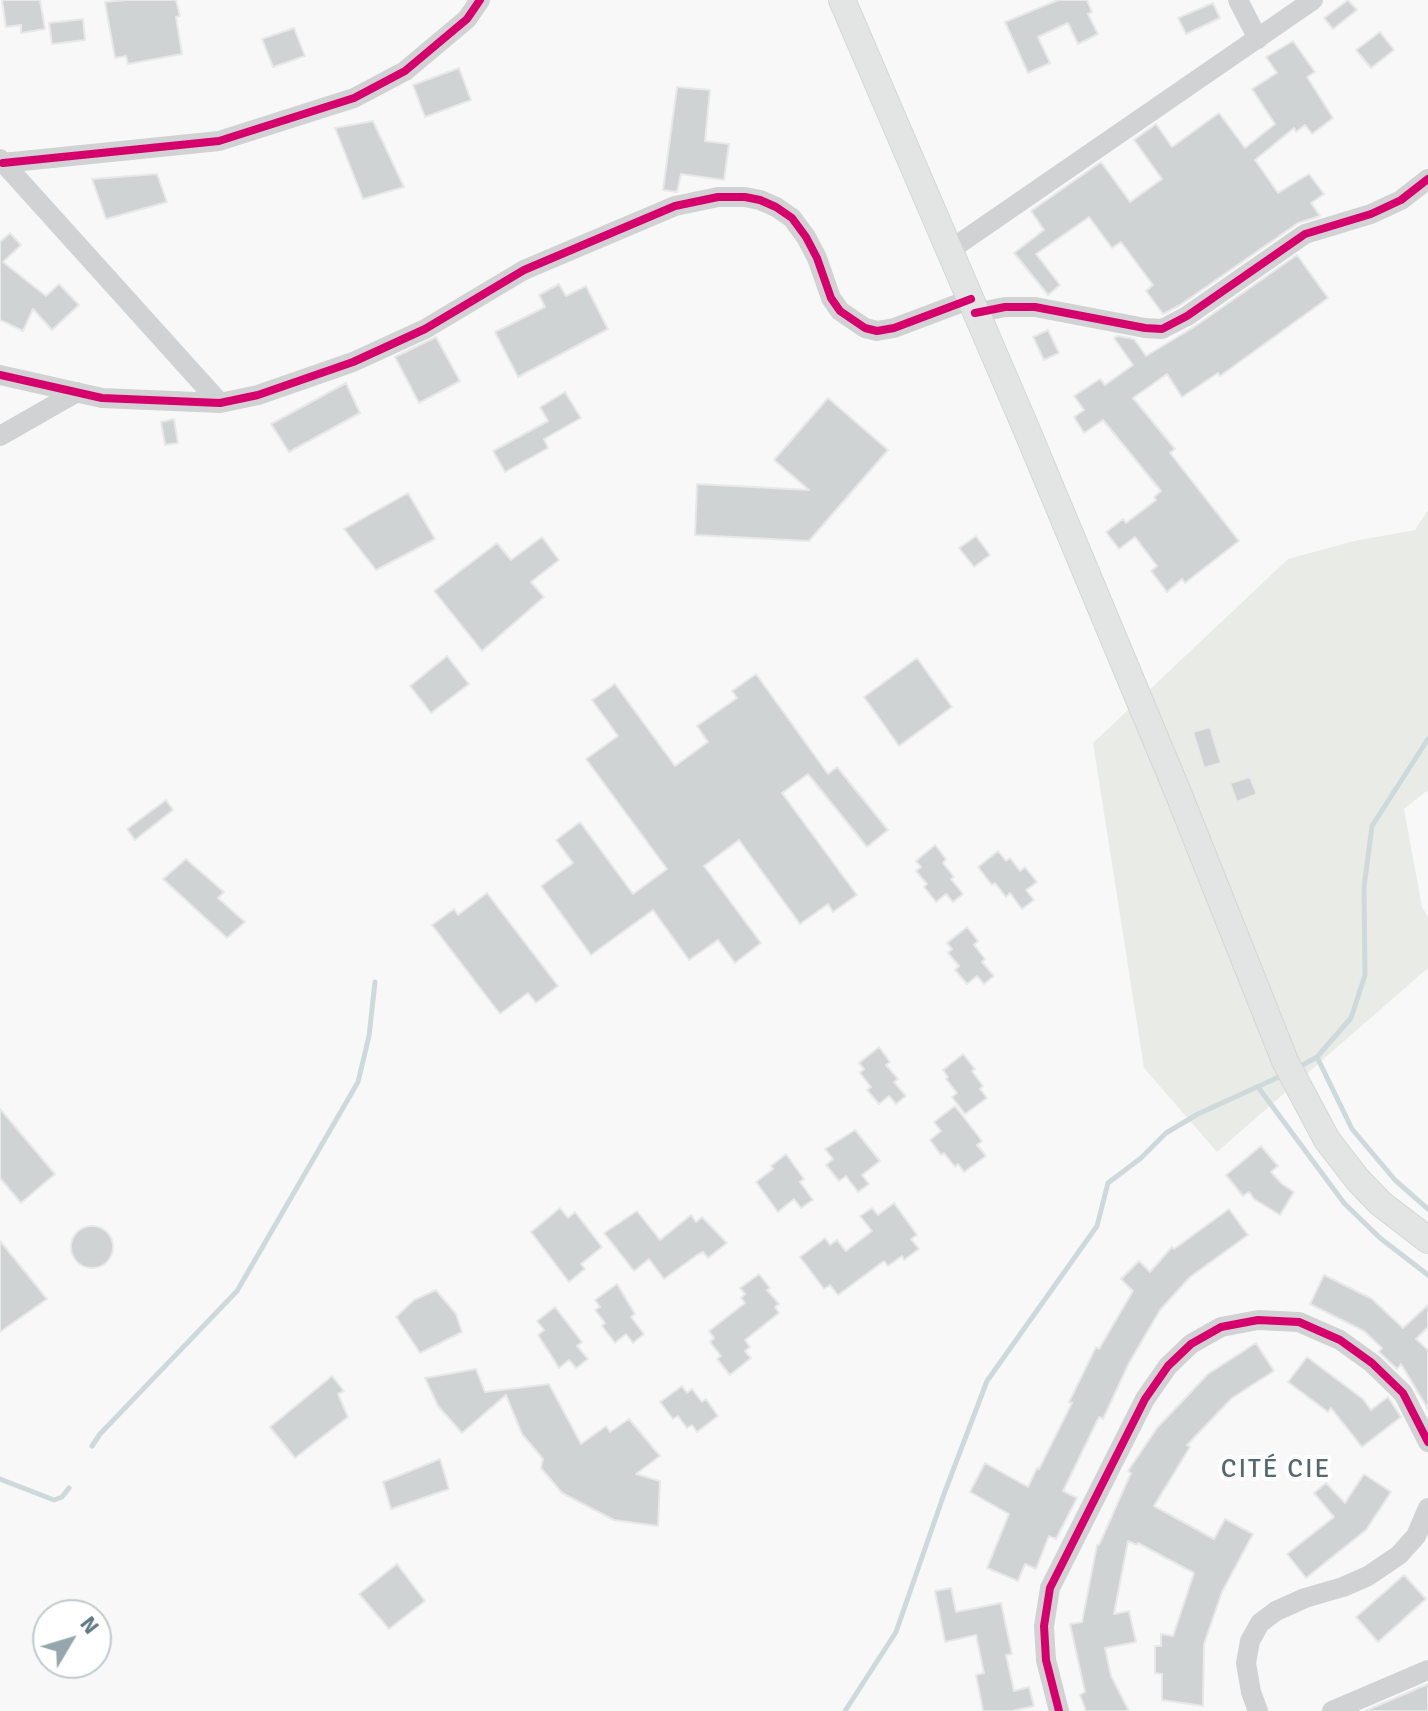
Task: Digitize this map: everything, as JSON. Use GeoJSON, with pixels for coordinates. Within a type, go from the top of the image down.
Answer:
{"type":"FeatureCollection","features":[{"type":"Feature","properties":{"kind":"main road"},"geometry":{"type":"LineString","coordinates":[[842,0],[1173,780],[1285,1061],[1327,1140],[1358,1180],[1380,1203],[1428,1240]]}},
{"type":"Feature","properties":{"kind":"street"},"geometry":{"type":"LineString","coordinates":[[2,161],[219,141],[354,98],[405,71],[467,19],[480,0]]}},
{"type":"Feature","properties":{"kind":"street"},"geometry":{"type":"LineString","coordinates":[[1238,0],[1258,39]]}},
{"type":"Feature","properties":{"kind":"street"},"geometry":{"type":"LineString","coordinates":[[950,250],[1313,0]]}},
{"type":"Feature","properties":{"kind":"street"},"geometry":{"type":"LineString","coordinates":[[2,161],[220,403]]}},
{"type":"Feature","properties":{"kind":"street"},"geometry":{"type":"LineString","coordinates":[[0,375],[102,398],[220,403],[258,395],[353,362],[425,329],[524,270],[675,206],[718,197],[760,200],[792,218],[806,237],[831,298],[840,311],[865,328],[877,331],[894,328],[973,306],[1035,307],[1162,329],[1187,316],[1305,234],[1371,214],[1401,200],[1428,179]]}},
{"type":"Feature","properties":{"kind":"street"},"geometry":{"type":"LineString","coordinates":[[0,436],[77,392]]}},
{"type":"Feature","properties":{"kind":"street"},"geometry":{"type":"LineString","coordinates":[[1059,1711],[1046,1660],[1044,1626],[1050,1588],[1145,1399],[1168,1366],[1191,1344],[1221,1327],[1258,1320],[1299,1322],[1340,1340],[1372,1363],[1403,1393],[1428,1442]]}},
{"type":"Feature","properties":{"kind":"street"},"geometry":{"type":"LineString","coordinates":[[1258,1711],[1246,1663],[1250,1641],[1260,1623],[1276,1611],[1305,1598],[1368,1576],[1399,1555],[1416,1536],[1428,1508]]}},
{"type":"Feature","properties":{"kind":"street"},"geometry":{"type":"LineString","coordinates":[[1332,1711],[1428,1670]]}},
{"type":"Feature","properties":{"kind":"shaded area"},"geometry":{"type":"Polygon","coordinates":[[[1428,510],[1428,790],[1404,809],[1422,907],[1428,917],[1428,968],[1217,1152],[1144,1068],[1093,743],[1288,559],[1354,541],[1415,530],[1428,510]]]}},
{"type":"Feature","properties":{"kind":"building"},"geometry":{"type":"Polygon","coordinates":[[[2,0],[40,0],[45,29],[21,33],[21,25],[6,27],[2,0]]]}},
{"type":"Feature","properties":{"kind":"building"},"geometry":{"type":"Polygon","coordinates":[[[176,0],[182,54],[128,64],[126,56],[115,58],[105,2],[176,0]]]}},
{"type":"Feature","properties":{"kind":"building"},"geometry":{"type":"Polygon","coordinates":[[[1058,0],[1087,0],[1092,12],[1088,14],[1098,34],[1078,44],[1068,23],[1038,37],[1050,63],[1028,73],[1005,22],[1058,0]]]}},
{"type":"Feature","properties":{"kind":"building"},"geometry":{"type":"Polygon","coordinates":[[[1348,0],[1357,10],[1333,29],[1324,18],[1348,0]]]}},
{"type":"Feature","properties":{"kind":"building"},"geometry":{"type":"Polygon","coordinates":[[[1213,3],[1220,18],[1186,34],[1178,18],[1213,3]]]}},
{"type":"Feature","properties":{"kind":"building"},"geometry":{"type":"Polygon","coordinates":[[[83,19],[85,40],[52,44],[49,23],[83,19]]]}},
{"type":"Feature","properties":{"kind":"building"},"geometry":{"type":"Polygon","coordinates":[[[294,28],[305,56],[273,67],[262,39],[294,28]]]}},
{"type":"Feature","properties":{"kind":"building"},"geometry":{"type":"Polygon","coordinates":[[[1380,32],[1394,50],[1371,68],[1356,50],[1380,32]]]}},
{"type":"Feature","properties":{"kind":"building"},"geometry":{"type":"Polygon","coordinates":[[[1293,41],[1315,72],[1307,77],[1333,118],[1312,134],[1305,125],[1296,132],[1294,128],[1255,160],[1278,193],[1309,174],[1324,194],[1311,203],[1320,216],[1298,223],[1163,314],[1146,291],[1153,285],[1121,242],[1112,248],[1089,217],[1036,254],[1060,285],[1048,295],[1014,253],[1044,230],[1031,211],[1101,162],[1130,202],[1162,179],[1134,140],[1156,124],[1172,147],[1219,113],[1245,148],[1275,124],[1252,89],[1277,73],[1266,57],[1293,41]]]}},
{"type":"Feature","properties":{"kind":"building"},"geometry":{"type":"Polygon","coordinates":[[[459,68],[471,100],[425,117],[413,85],[459,68]]]}},
{"type":"Feature","properties":{"kind":"building"},"geometry":{"type":"Polygon","coordinates":[[[677,87],[710,90],[705,141],[729,144],[724,180],[681,174],[677,192],[663,190],[677,87]]]}},
{"type":"Feature","properties":{"kind":"building"},"geometry":{"type":"Polygon","coordinates":[[[373,121],[404,187],[363,199],[335,128],[373,121]]]}},
{"type":"Feature","properties":{"kind":"building"},"geometry":{"type":"Polygon","coordinates":[[[157,174],[167,202],[106,219],[92,179],[157,174]]]}},
{"type":"Feature","properties":{"kind":"building"},"geometry":{"type":"Polygon","coordinates":[[[10,233],[21,245],[3,262],[46,296],[59,284],[79,305],[52,330],[33,309],[23,331],[0,320],[0,242],[10,233]]]}},
{"type":"Feature","properties":{"kind":"building"},"geometry":{"type":"Polygon","coordinates":[[[1297,255],[1328,298],[1220,376],[1218,373],[1182,397],[1167,374],[1133,398],[1175,449],[1170,453],[1239,541],[1185,583],[1182,579],[1167,592],[1151,571],[1157,566],[1135,537],[1119,549],[1106,532],[1123,519],[1126,523],[1156,500],[1154,497],[1161,491],[1103,420],[1084,433],[1074,417],[1084,410],[1074,396],[1100,379],[1105,385],[1133,365],[1114,338],[1117,336],[1134,339],[1146,356],[1194,327],[1297,255]]]}},
{"type":"Feature","properties":{"kind":"building"},"geometry":{"type":"Polygon","coordinates":[[[559,284],[566,296],[586,286],[608,329],[518,377],[495,332],[545,307],[539,295],[559,284]]]}},
{"type":"Feature","properties":{"kind":"building"},"geometry":{"type":"Polygon","coordinates":[[[1048,330],[1059,353],[1044,360],[1033,337],[1048,330]]]}},
{"type":"Feature","properties":{"kind":"building"},"geometry":{"type":"Polygon","coordinates":[[[436,337],[460,381],[419,403],[395,357],[436,337]]]}},
{"type":"Feature","properties":{"kind":"building"},"geometry":{"type":"Polygon","coordinates":[[[346,383],[360,413],[289,452],[271,424],[346,383]]]}},
{"type":"Feature","properties":{"kind":"building"},"geometry":{"type":"Polygon","coordinates":[[[565,392],[581,418],[544,439],[548,448],[505,472],[493,451],[548,421],[540,407],[565,392]]]}},
{"type":"Feature","properties":{"kind":"building"},"geometry":{"type":"Polygon","coordinates":[[[828,398],[888,450],[809,541],[695,535],[697,484],[809,490],[774,460],[828,398]]]}},
{"type":"Feature","properties":{"kind":"building"},"geometry":{"type":"Polygon","coordinates":[[[174,419],[178,443],[165,445],[161,422],[174,419]]]}},
{"type":"Feature","properties":{"kind":"building"},"geometry":{"type":"Polygon","coordinates":[[[408,493],[435,539],[376,570],[344,529],[408,493]]]}},
{"type":"Feature","properties":{"kind":"building"},"geometry":{"type":"Polygon","coordinates":[[[976,536],[990,555],[974,567],[959,548],[976,536]]]}},
{"type":"Feature","properties":{"kind":"building"},"geometry":{"type":"Polygon","coordinates":[[[542,537],[559,560],[531,582],[544,597],[482,651],[434,591],[497,543],[511,560],[542,537]]]}},
{"type":"Feature","properties":{"kind":"building"},"geometry":{"type":"Polygon","coordinates":[[[447,656],[469,684],[431,713],[410,686],[447,656]]]}},
{"type":"Feature","properties":{"kind":"building"},"geometry":{"type":"Polygon","coordinates":[[[917,658],[952,707],[899,746],[864,697],[917,658]]]}},
{"type":"Feature","properties":{"kind":"building"},"geometry":{"type":"Polygon","coordinates":[[[756,674],[828,774],[837,767],[888,830],[867,847],[808,774],[782,793],[857,895],[833,912],[828,904],[800,924],[739,840],[704,866],[761,943],[735,963],[718,940],[689,960],[653,910],[591,955],[541,886],[573,863],[556,840],[580,822],[633,894],[667,869],[586,759],[618,736],[592,700],[615,684],[675,766],[708,742],[697,726],[737,698],[732,691],[756,674]]]}},
{"type":"Feature","properties":{"kind":"building"},"geometry":{"type":"Polygon","coordinates":[[[1210,727],[1221,763],[1204,768],[1193,732],[1210,727]]]}},
{"type":"Feature","properties":{"kind":"building"},"geometry":{"type":"Polygon","coordinates":[[[1250,777],[1257,794],[1237,802],[1230,783],[1250,777]]]}},
{"type":"Feature","properties":{"kind":"building"},"geometry":{"type":"Polygon","coordinates":[[[166,800],[173,810],[135,840],[127,829],[166,800]]]}},
{"type":"Feature","properties":{"kind":"building"},"geometry":{"type":"Polygon","coordinates":[[[935,845],[946,859],[943,863],[954,877],[951,879],[963,894],[953,902],[946,894],[936,902],[916,871],[921,867],[916,861],[935,845]]]}},
{"type":"Feature","properties":{"kind":"building"},"geometry":{"type":"Polygon","coordinates":[[[998,851],[1006,861],[1010,858],[1020,871],[1025,867],[1037,882],[1026,890],[1034,900],[1022,909],[1010,893],[1006,897],[995,883],[992,885],[978,867],[998,851]]]}},
{"type":"Feature","properties":{"kind":"building"},"geometry":{"type":"Polygon","coordinates":[[[186,859],[224,892],[218,898],[245,922],[227,938],[163,879],[186,859]]]}},
{"type":"Feature","properties":{"kind":"building"},"geometry":{"type":"Polygon","coordinates":[[[487,893],[558,986],[536,1003],[528,993],[500,1014],[432,925],[454,909],[458,915],[487,893]]]}},
{"type":"Feature","properties":{"kind":"building"},"geometry":{"type":"Polygon","coordinates":[[[967,927],[978,941],[974,945],[985,959],[982,962],[994,976],[984,984],[977,976],[967,984],[955,970],[959,966],[948,953],[952,949],[947,943],[967,927]]]}},
{"type":"Feature","properties":{"kind":"building"},"geometry":{"type":"Polygon","coordinates":[[[879,1047],[890,1062],[886,1065],[898,1079],[894,1082],[906,1096],[896,1104],[889,1096],[879,1104],[867,1090],[871,1087],[860,1073],[864,1069],[859,1063],[879,1047]]]}},
{"type":"Feature","properties":{"kind":"building"},"geometry":{"type":"Polygon","coordinates":[[[963,1054],[975,1069],[972,1071],[987,1098],[965,1114],[952,1097],[957,1093],[943,1070],[963,1054]]]}},
{"type":"Feature","properties":{"kind":"building"},"geometry":{"type":"Polygon","coordinates":[[[955,1106],[982,1141],[977,1145],[986,1156],[964,1172],[958,1164],[955,1167],[944,1153],[941,1155],[930,1140],[941,1131],[934,1122],[955,1106]]]}},
{"type":"Feature","properties":{"kind":"building"},"geometry":{"type":"Polygon","coordinates":[[[0,1109],[55,1174],[21,1203],[0,1178],[0,1109]]]}},
{"type":"Feature","properties":{"kind":"building"},"geometry":{"type":"Polygon","coordinates":[[[855,1130],[880,1161],[862,1175],[869,1184],[858,1192],[846,1176],[839,1181],[826,1165],[833,1159],[825,1149],[855,1130]]]}},
{"type":"Feature","properties":{"kind":"building"},"geometry":{"type":"Polygon","coordinates":[[[1261,1146],[1278,1166],[1271,1172],[1294,1192],[1280,1215],[1254,1199],[1249,1192],[1243,1196],[1226,1175],[1261,1146]]]}},
{"type":"Feature","properties":{"kind":"building"},"geometry":{"type":"Polygon","coordinates":[[[786,1154],[804,1179],[800,1182],[813,1200],[801,1208],[794,1199],[778,1212],[756,1182],[786,1154]]]}},
{"type":"Feature","properties":{"kind":"building"},"geometry":{"type":"Polygon","coordinates":[[[894,1203],[917,1235],[911,1239],[919,1249],[904,1260],[902,1256],[888,1266],[884,1261],[838,1295],[830,1285],[824,1289],[800,1257],[825,1238],[830,1245],[837,1240],[846,1251],[872,1231],[860,1216],[872,1208],[878,1215],[894,1203]]]}},
{"type":"Feature","properties":{"kind":"building"},"geometry":{"type":"Polygon","coordinates":[[[560,1208],[568,1218],[575,1212],[602,1247],[581,1264],[585,1269],[569,1282],[531,1232],[560,1208]]]}},
{"type":"Feature","properties":{"kind":"building"},"geometry":{"type":"Polygon","coordinates":[[[1229,1209],[1248,1235],[1190,1277],[1160,1310],[1129,1363],[1103,1419],[1099,1417],[1063,1491],[1077,1498],[1056,1539],[1049,1536],[1036,1569],[1025,1564],[1018,1581],[987,1568],[1009,1514],[970,1492],[985,1463],[1028,1487],[1072,1403],[1069,1402],[1096,1347],[1099,1349],[1133,1291],[1121,1279],[1139,1261],[1150,1272],[1172,1247],[1174,1249],[1229,1209]]]}},
{"type":"Feature","properties":{"kind":"building"},"geometry":{"type":"Polygon","coordinates":[[[637,1211],[660,1240],[691,1215],[696,1222],[702,1217],[727,1243],[708,1258],[703,1252],[697,1255],[664,1279],[649,1259],[634,1271],[604,1233],[637,1211]]]}},
{"type":"Feature","properties":{"kind":"building"},"geometry":{"type":"Polygon","coordinates":[[[92,1226],[107,1232],[113,1247],[107,1262],[92,1268],[77,1262],[71,1247],[77,1232],[92,1226]]]}},
{"type":"Feature","properties":{"kind":"building"},"geometry":{"type":"Polygon","coordinates":[[[0,1241],[47,1299],[0,1332],[0,1241]]]}},
{"type":"Feature","properties":{"kind":"building"},"geometry":{"type":"Polygon","coordinates":[[[759,1274],[779,1304],[775,1307],[779,1313],[745,1340],[750,1347],[745,1351],[751,1358],[730,1375],[717,1359],[721,1356],[710,1342],[714,1338],[709,1331],[745,1303],[741,1298],[745,1294],[740,1288],[759,1274]]]}},
{"type":"Feature","properties":{"kind":"building"},"geometry":{"type":"Polygon","coordinates":[[[1324,1275],[1372,1299],[1403,1328],[1428,1305],[1428,1327],[1416,1339],[1428,1350],[1428,1409],[1401,1364],[1397,1369],[1379,1352],[1382,1348],[1364,1331],[1310,1304],[1324,1275]]]}},
{"type":"Feature","properties":{"kind":"building"},"geometry":{"type":"Polygon","coordinates":[[[617,1284],[635,1314],[631,1317],[644,1334],[633,1343],[626,1334],[615,1343],[595,1310],[600,1307],[595,1300],[617,1284]]]}},
{"type":"Feature","properties":{"kind":"building"},"geometry":{"type":"Polygon","coordinates":[[[436,1290],[456,1314],[462,1332],[420,1353],[396,1317],[414,1300],[436,1290]]]}},
{"type":"Feature","properties":{"kind":"building"},"geometry":{"type":"Polygon","coordinates":[[[555,1307],[582,1342],[577,1346],[588,1359],[576,1368],[569,1360],[559,1368],[538,1335],[544,1330],[537,1321],[555,1307]]]}},
{"type":"Feature","properties":{"kind":"building"},"geometry":{"type":"Polygon","coordinates":[[[1256,1343],[1274,1371],[1232,1398],[1187,1445],[1190,1447],[1154,1506],[1214,1539],[1225,1519],[1253,1534],[1222,1592],[1204,1644],[1203,1706],[1162,1700],[1162,1674],[1155,1673],[1155,1646],[1161,1646],[1161,1634],[1173,1636],[1194,1573],[1138,1543],[1128,1541],[1114,1614],[1129,1611],[1136,1642],[1105,1648],[1111,1676],[1129,1711],[1086,1711],[1080,1695],[1085,1692],[1070,1624],[1082,1622],[1097,1545],[1131,1473],[1128,1471],[1157,1428],[1208,1374],[1256,1343]]]}},
{"type":"Feature","properties":{"kind":"building"},"geometry":{"type":"Polygon","coordinates":[[[1307,1357],[1363,1399],[1371,1410],[1388,1397],[1401,1417],[1362,1447],[1331,1408],[1328,1412],[1288,1382],[1307,1357]]]}},
{"type":"Feature","properties":{"kind":"building"},"geometry":{"type":"Polygon","coordinates":[[[476,1369],[485,1392],[549,1384],[581,1444],[606,1426],[610,1432],[629,1419],[660,1456],[636,1474],[660,1481],[658,1526],[614,1520],[562,1493],[541,1468],[543,1459],[522,1434],[506,1395],[462,1433],[438,1406],[425,1378],[476,1369]]]}},
{"type":"Feature","properties":{"kind":"building"},"geometry":{"type":"Polygon","coordinates":[[[332,1376],[344,1391],[338,1394],[348,1417],[295,1458],[270,1427],[332,1376]]]}},
{"type":"Feature","properties":{"kind":"building"},"geometry":{"type":"Polygon","coordinates":[[[682,1386],[687,1393],[692,1389],[702,1402],[706,1399],[718,1416],[697,1432],[692,1425],[687,1428],[678,1416],[673,1419],[660,1402],[682,1386]]]}},
{"type":"Feature","properties":{"kind":"building"},"geometry":{"type":"Polygon","coordinates":[[[440,1459],[449,1489],[391,1509],[383,1482],[440,1459]]]}},
{"type":"Feature","properties":{"kind":"building"},"geometry":{"type":"Polygon","coordinates":[[[1364,1474],[1391,1492],[1366,1530],[1306,1578],[1287,1554],[1334,1517],[1314,1493],[1326,1483],[1345,1503],[1364,1474]]]}},
{"type":"Feature","properties":{"kind":"building"},"geometry":{"type":"Polygon","coordinates":[[[397,1564],[425,1601],[389,1629],[359,1594],[397,1564]]]}},
{"type":"Feature","properties":{"kind":"building"},"geometry":{"type":"Polygon","coordinates":[[[1404,1575],[1426,1599],[1378,1642],[1356,1617],[1404,1575]]]}},
{"type":"Feature","properties":{"kind":"building"},"geometry":{"type":"Polygon","coordinates":[[[951,1588],[956,1612],[1001,1603],[1012,1654],[1006,1655],[1014,1691],[1029,1687],[1034,1706],[1012,1711],[983,1711],[976,1675],[984,1673],[976,1635],[945,1642],[935,1591],[951,1588]]]}},
{"type":"Feature","properties":{"kind":"building"},"geometry":{"type":"Polygon","coordinates":[[[1428,1684],[1428,1711],[1365,1711],[1405,1694],[1428,1684]]]}},
{"type":"Feature","properties":{"kind":"waterway"},"geometry":{"type":"LineString","coordinates":[[1299,1067],[1317,1057],[1351,1018],[1365,975],[1364,887],[1372,826],[1428,739]]}},
{"type":"Feature","properties":{"kind":"waterway"},"geometry":{"type":"LineString","coordinates":[[92,1446],[237,1291],[358,1082],[369,1036],[375,982]]}},
{"type":"Feature","properties":{"kind":"waterway"},"geometry":{"type":"LineString","coordinates":[[1317,1057],[1352,1129],[1395,1180],[1428,1209]]}},
{"type":"Feature","properties":{"kind":"waterway"},"geometry":{"type":"LineString","coordinates":[[845,1711],[896,1632],[987,1381],[1097,1226],[1108,1183],[1141,1158],[1166,1133],[1198,1114],[1283,1075]]}},
{"type":"Feature","properties":{"kind":"waterway"},"geometry":{"type":"LineString","coordinates":[[1258,1087],[1344,1203],[1380,1238],[1428,1275]]}},
{"type":"Feature","properties":{"kind":"waterway"},"geometry":{"type":"LineString","coordinates":[[0,1479],[54,1500],[62,1497],[69,1488]]}},
{"type":"Feature","properties":{"kind":"cycle path"},"geometry":{"type":"LineString","coordinates":[[3,163],[219,141],[354,98],[405,71],[467,19],[480,0]]}},
{"type":"Feature","properties":{"kind":"cycle path"},"geometry":{"type":"LineString","coordinates":[[975,313],[1005,307],[1035,307],[1162,329],[1187,316],[1305,234],[1371,214],[1401,200],[1428,179]]}},
{"type":"Feature","properties":{"kind":"cycle path"},"geometry":{"type":"LineString","coordinates":[[0,375],[102,398],[220,403],[258,395],[353,362],[425,329],[524,270],[675,206],[718,197],[760,200],[792,218],[817,258],[831,298],[840,311],[865,328],[877,331],[894,328],[971,299]]}},
{"type":"Feature","properties":{"kind":"cycle path"},"geometry":{"type":"LineString","coordinates":[[1059,1711],[1046,1660],[1044,1626],[1050,1588],[1145,1399],[1168,1366],[1191,1344],[1221,1327],[1258,1320],[1299,1322],[1340,1340],[1372,1363],[1403,1393],[1428,1442]]}},
{"type":"Feature","properties":{"kind":"district","name":"CITÉ CIE"},"geometry":{"type":"Point","coordinates":[1276,1470]}}]}
